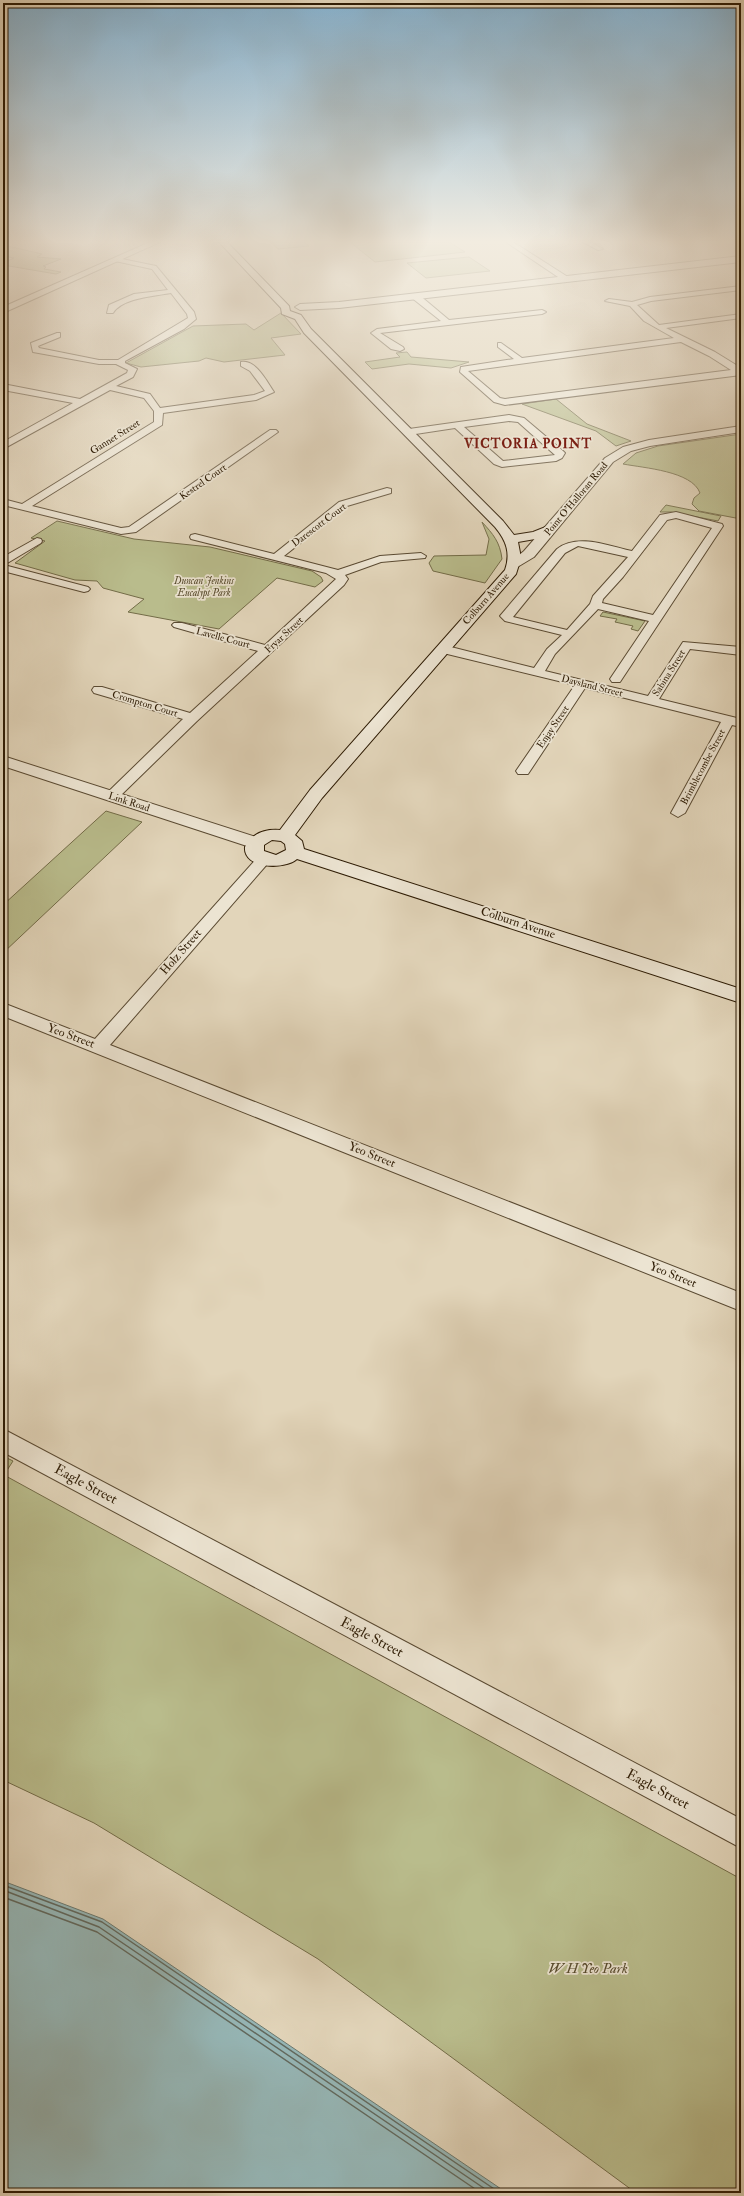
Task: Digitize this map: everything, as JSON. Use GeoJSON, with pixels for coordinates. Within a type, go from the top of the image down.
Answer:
{"type":"FeatureCollection","features":[{"type":"Feature","properties":{"kind":"main road","name":"Colburn Avenue"},"geometry":{"type":"LineString","coordinates":[[322,344],[499,524],[511,539],[515,549],[514,565],[511,571],[443,650],[316,794],[290,844],[741,996]]}},
{"type":"Feature","properties":{"kind":"main road","name":"Point O'Halloran Road"},"geometry":{"type":"LineString","coordinates":[[514,565],[529,554],[609,460],[627,449],[649,443],[741,429]]}},
{"type":"Feature","properties":{"kind":"main road"},"geometry":{"type":"LineString","coordinates":[[511,539],[533,536],[548,530]]}},
{"type":"Feature","properties":{"kind":"main road","name":"Link Road"},"geometry":{"type":"LineString","coordinates":[[3,761],[256,843]]}},
{"type":"Feature","properties":{"kind":"main road"},"geometry":{"type":"LineString","coordinates":[[272,835],[290,844],[282,860],[264,859],[254,850],[256,843],[272,835]]}},
{"type":"Feature","properties":{"kind":"street"},"geometry":{"type":"LineString","coordinates":[[3,446],[108,387],[133,372],[134,369],[119,362],[99,362],[36,350],[34,345],[35,344]]}},
{"type":"Feature","properties":{"kind":"street"},"geometry":{"type":"LineString","coordinates":[[119,362],[150,344]]}},
{"type":"Feature","properties":{"kind":"street"},"geometry":{"type":"LineString","coordinates":[[390,344],[394,348],[400,349]]}},
{"type":"Feature","properties":{"kind":"street"},"geometry":{"type":"LineString","coordinates":[[644,344],[470,367],[464,369],[464,372],[497,400],[505,402],[740,372]]}},
{"type":"Feature","properties":{"kind":"street"},"geometry":{"type":"LineString","coordinates":[[690,344],[712,354],[740,372]]}},
{"type":"Feature","properties":{"kind":"street"},"geometry":{"type":"LineString","coordinates":[[501,345],[520,360]]}},
{"type":"Feature","properties":{"kind":"street"},"geometry":{"type":"LineString","coordinates":[[108,387],[147,396],[158,411],[256,397],[270,392],[253,369],[244,364]]}},
{"type":"Feature","properties":{"kind":"street"},"geometry":{"type":"LineString","coordinates":[[3,386],[80,402]]}},
{"type":"Feature","properties":{"kind":"street","name":"Gannet Street"},"geometry":{"type":"LineString","coordinates":[[22,507],[155,426],[160,420],[158,411]]}},
{"type":"Feature","properties":{"kind":"street"},"geometry":{"type":"LineString","coordinates":[[409,432],[457,425],[516,418],[521,420],[560,453],[556,458],[502,464],[457,425]]}},
{"type":"Feature","properties":{"kind":"street","name":"Kestrel Court"},"geometry":{"type":"LineString","coordinates":[[22,507],[121,530],[132,530],[273,432]]}},
{"type":"Feature","properties":{"kind":"street"},"geometry":{"type":"LineString","coordinates":[[9,433],[21,435]]}},
{"type":"Feature","properties":{"kind":"street","name":"Darescott Court"},"geometry":{"type":"LineString","coordinates":[[276,557],[343,504],[387,491]]}},
{"type":"Feature","properties":{"kind":"street"},"geometry":{"type":"LineString","coordinates":[[3,502],[22,507]]}},
{"type":"Feature","properties":{"kind":"street"},"geometry":{"type":"LineString","coordinates":[[596,605],[597,598],[635,555],[664,517],[676,515],[718,526],[616,679]]}},
{"type":"Feature","properties":{"kind":"street"},"geometry":{"type":"LineString","coordinates":[[195,537],[338,574],[380,559],[421,556]]}},
{"type":"Feature","properties":{"kind":"street"},"geometry":{"type":"LineString","coordinates":[[3,562],[37,541]]}},
{"type":"Feature","properties":{"kind":"street"},"geometry":{"type":"LineString","coordinates":[[570,634],[509,619],[506,616],[561,551],[569,545],[578,543],[635,555]]}},
{"type":"Feature","properties":{"kind":"street"},"geometry":{"type":"LineString","coordinates":[[3,568],[84,589]]}},
{"type":"Feature","properties":{"kind":"street","name":"Fryar Street"},"geometry":{"type":"LineString","coordinates":[[112,796],[192,718],[340,583],[342,580],[338,574]]}},
{"type":"Feature","properties":{"kind":"street"},"geometry":{"type":"LineString","coordinates":[[536,673],[551,652],[570,634],[590,609],[596,605],[656,619]]}},
{"type":"Feature","properties":{"kind":"street","name":"Lavelle Court"},"geometry":{"type":"LineString","coordinates":[[178,625],[268,650]]}},
{"type":"Feature","properties":{"kind":"street","name":"Sabina Street"},"geometry":{"type":"LineString","coordinates":[[651,701],[687,645],[741,651]]}},
{"type":"Feature","properties":{"kind":"street","name":"Daysland Street"},"geometry":{"type":"LineString","coordinates":[[443,650],[735,722]]}},
{"type":"Feature","properties":{"kind":"street","name":"Enjay Street"},"geometry":{"type":"LineString","coordinates":[[523,770],[582,684]]}},
{"type":"Feature","properties":{"kind":"street","name":"Crompton Court"},"geometry":{"type":"LineString","coordinates":[[98,690],[192,718]]}},
{"type":"Feature","properties":{"kind":"street","name":"Brimblecombe Street"},"geometry":{"type":"LineString","coordinates":[[678,813],[735,722]]}},
{"type":"Feature","properties":{"kind":"street","name":"Holz Street"},"geometry":{"type":"LineString","coordinates":[[99,1046],[230,895],[264,859]]}},
{"type":"Feature","properties":{"kind":"street","name":"Yeo Street"},"geometry":{"type":"LineString","coordinates":[[3,1009],[741,1302]]}},
{"type":"Feature","properties":{"kind":"street","name":"Eagle Street"},"geometry":{"type":"LineString","coordinates":[[3,1440],[741,1834]]}},
{"type":"Feature","properties":{"kind":"green space"},"geometry":{"type":"Polygon","coordinates":[[[160,344],[276,344],[285,355],[224,362],[206,358],[199,361],[141,367],[126,363],[160,344]]]}},
{"type":"Feature","properties":{"kind":"green space"},"geometry":{"type":"Polygon","coordinates":[[[407,352],[411,357],[469,362],[451,368],[409,364],[372,369],[365,362],[400,357],[396,353],[407,352]]]}},
{"type":"Feature","properties":{"kind":"green space"},"geometry":{"type":"Polygon","coordinates":[[[556,399],[587,424],[631,441],[616,446],[596,431],[522,404],[556,399]]]}},
{"type":"Feature","properties":{"kind":"green space"},"geometry":{"type":"Polygon","coordinates":[[[741,434],[741,519],[699,511],[692,504],[694,498],[700,493],[688,480],[678,475],[623,464],[636,453],[658,446],[741,434]]]}},
{"type":"Feature","properties":{"kind":"green space"},"geometry":{"type":"Polygon","coordinates":[[[666,505],[721,516],[718,521],[671,512],[660,512],[666,505]]]}},
{"type":"Feature","properties":{"kind":"green space","name":"Duncan Jenkins Eucalypt Park"},"geometry":{"type":"Polygon","coordinates":[[[57,521],[134,539],[210,547],[312,571],[321,577],[323,581],[315,587],[277,578],[219,629],[128,612],[144,599],[103,588],[97,581],[75,580],[15,563],[45,541],[31,538],[57,521]]]}},
{"type":"Feature","properties":{"kind":"green space"},"geometry":{"type":"Polygon","coordinates":[[[482,522],[489,530],[500,548],[502,559],[485,583],[433,571],[429,563],[434,556],[486,555],[489,539],[482,522]]]}},
{"type":"Feature","properties":{"kind":"green space"},"geometry":{"type":"Polygon","coordinates":[[[603,612],[645,621],[638,631],[631,629],[633,626],[615,622],[617,619],[600,616],[603,612]]]}},
{"type":"Feature","properties":{"kind":"green space"},"geometry":{"type":"Polygon","coordinates":[[[106,811],[142,822],[3,953],[3,905],[106,811]]]}},
{"type":"Feature","properties":{"kind":"green space","name":"W H Yeo Park"},"geometry":{"type":"Polygon","coordinates":[[[3,1456],[13,1461],[4,1475],[741,1879],[741,2193],[636,2193],[318,1959],[94,1823],[3,1780],[3,1456]]]}},
{"type":"Feature","properties":{"kind":"water"},"geometry":{"type":"Polygon","coordinates":[[[3,1881],[103,1919],[507,2193],[3,2193],[3,1881]]]}},
{"type":"Feature","properties":{"kind":"district","name":"VICTORIA POINT"},"geometry":{"type":"Point","coordinates":[528,444]}}]}
